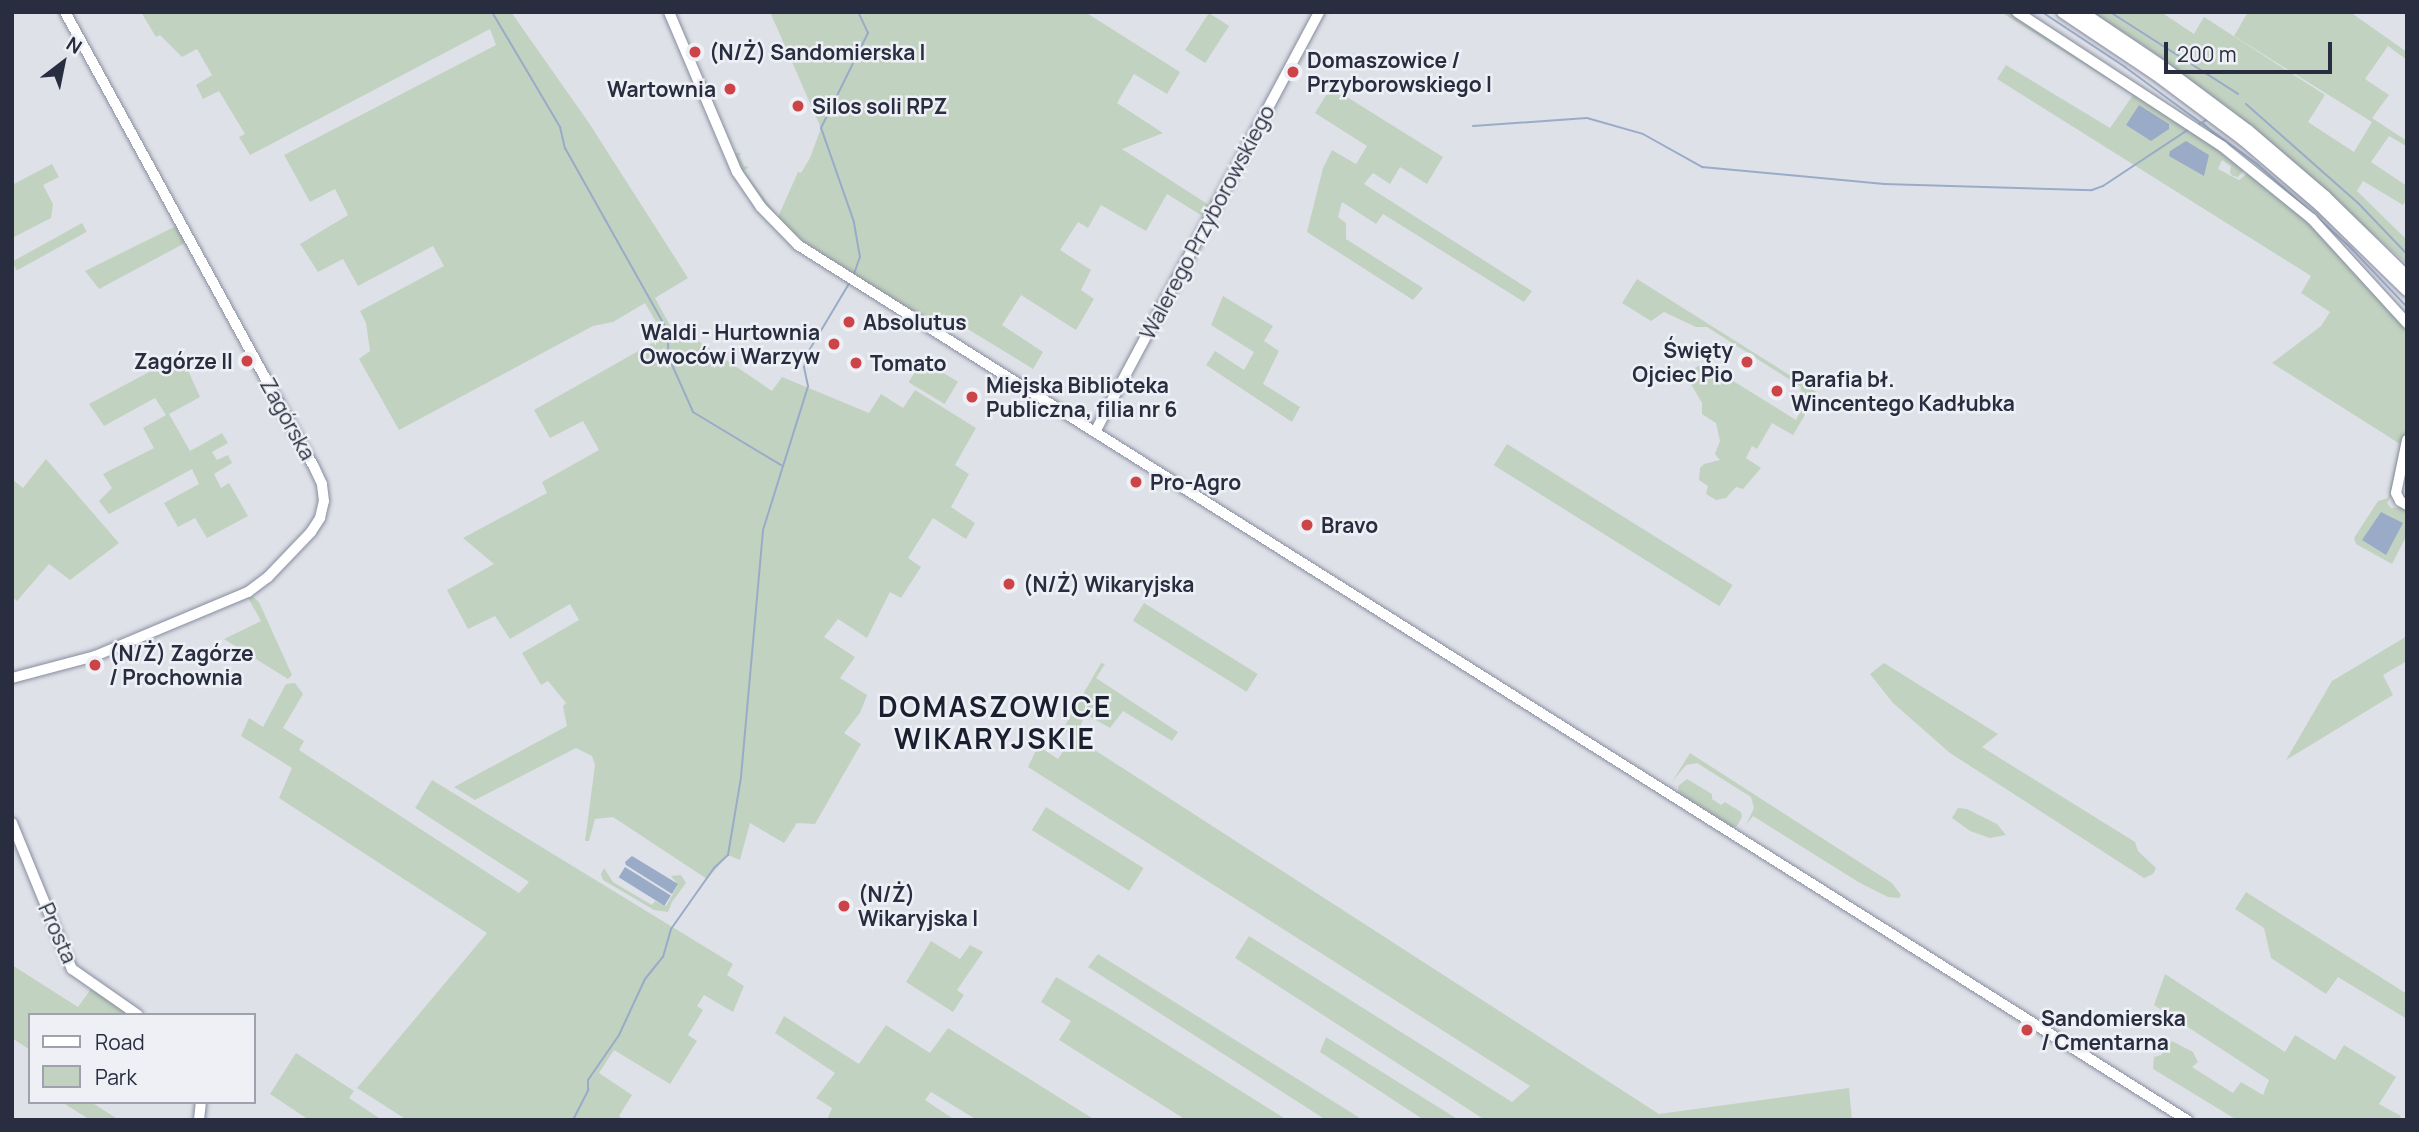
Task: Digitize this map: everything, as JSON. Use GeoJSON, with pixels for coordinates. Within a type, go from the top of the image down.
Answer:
{"type":"FeatureCollection","features":[{"type":"Feature","properties":{"kind":"highway"},"geometry":{"type":"LineString","coordinates":[[2063,12],[2156,74],[2243,139],[2319,204],[2407,290]]}},
{"type":"Feature","properties":{"kind":"highway"},"geometry":{"type":"LineString","coordinates":[[2081,12],[2161,66],[2256,137],[2325,197],[2407,276]]}},
{"type":"Feature","properties":{"kind":"street","name":"Zagórska"},"geometry":{"type":"LineString","coordinates":[[12,678],[95,656],[248,592],[268,577],[311,532],[320,518],[324,501],[322,484],[314,467],[65,12]]}},
{"type":"Feature","properties":{"kind":"street"},"geometry":{"type":"LineString","coordinates":[[669,12],[733,165],[751,194],[776,225],[798,245],[2187,1120]]}},
{"type":"Feature","properties":{"kind":"street","name":"Walerego Przyborowskiego"},"geometry":{"type":"LineString","coordinates":[[1095,432],[1319,12]]}},
{"type":"Feature","properties":{"kind":"street"},"geometry":{"type":"LineString","coordinates":[[2017,12],[2222,147],[2312,219],[2407,323]]}},
{"type":"Feature","properties":{"kind":"street"},"geometry":{"type":"LineString","coordinates":[[2407,440],[2396,493],[2400,501],[2407,505]]}},
{"type":"Feature","properties":{"kind":"street","name":"Prosta"},"geometry":{"type":"LineString","coordinates":[[12,823],[72,969],[135,1013]]}},
{"type":"Feature","properties":{"kind":"green space"},"geometry":{"type":"Polygon","coordinates":[[[141,12],[511,12],[589,123],[688,278],[655,298],[672,329],[663,334],[645,303],[613,322],[593,326],[399,430],[359,359],[370,351],[366,323],[360,311],[444,266],[433,246],[358,286],[343,259],[318,272],[300,244],[348,215],[335,189],[310,202],[284,155],[496,45],[490,29],[250,155],[239,137],[245,134],[219,91],[203,99],[196,85],[212,75],[197,49],[182,57],[160,35],[156,37],[141,12]]]}},
{"type":"Feature","properties":{"kind":"green space"},"geometry":{"type":"Polygon","coordinates":[[[770,12],[1085,12],[1180,72],[1167,94],[1134,74],[1117,103],[1163,133],[1122,149],[1209,205],[1204,217],[1167,194],[1146,231],[1101,205],[1088,228],[1078,222],[1060,250],[1091,270],[1081,290],[1094,299],[1076,330],[1021,295],[1002,325],[1043,352],[1033,369],[943,314],[934,325],[804,242],[769,210],[742,172],[735,153],[741,153],[739,156],[744,166],[749,167],[744,171],[778,217],[798,172],[801,173],[810,158],[821,128],[770,12]]]}},
{"type":"Feature","properties":{"kind":"green space"},"geometry":{"type":"Polygon","coordinates":[[[2001,12],[2012,12],[2199,133],[2244,170],[2238,177],[2233,176],[2230,173],[2231,166],[2222,160],[2218,169],[2239,180],[2248,173],[2308,219],[2407,327],[2407,425],[2391,496],[2387,503],[2391,508],[2407,507],[2407,535],[2392,564],[2356,544],[2354,538],[2378,501],[2388,498],[2400,444],[2272,363],[2321,326],[2330,312],[2301,293],[2311,276],[1997,79],[2006,65],[2110,128],[2133,95],[2001,12]]]}},
{"type":"Feature","properties":{"kind":"green space"},"geometry":{"type":"Polygon","coordinates":[[[2092,12],[2161,12],[2194,34],[2204,17],[2325,95],[2308,122],[2354,152],[2372,122],[2234,36],[2248,12],[2350,12],[2407,52],[2407,60],[2388,46],[2365,79],[2389,95],[2372,118],[2407,141],[2406,146],[2389,136],[2371,162],[2407,186],[2407,198],[2403,205],[2363,181],[2357,191],[2407,240],[2407,264],[2239,116],[2147,48],[2092,12]]]}},
{"type":"Feature","properties":{"kind":"green space"},"geometry":{"type":"Polygon","coordinates":[[[1209,13],[1229,26],[1205,63],[1185,50],[1209,13]]]}},
{"type":"Feature","properties":{"kind":"green space"},"geometry":{"type":"Polygon","coordinates":[[[1331,87],[1443,157],[1427,184],[1400,167],[1390,184],[1373,173],[1364,184],[1532,291],[1524,302],[1383,214],[1376,224],[1342,202],[1338,217],[1346,223],[1346,239],[1423,288],[1413,300],[1307,232],[1323,168],[1332,150],[1356,164],[1367,146],[1315,113],[1331,87]]]}},
{"type":"Feature","properties":{"kind":"green space"},"geometry":{"type":"Polygon","coordinates":[[[52,164],[59,177],[43,185],[53,204],[51,218],[12,238],[12,185],[52,164]]]}},
{"type":"Feature","properties":{"kind":"green space"},"geometry":{"type":"Polygon","coordinates":[[[82,223],[87,232],[17,271],[12,262],[82,223]]]}},
{"type":"Feature","properties":{"kind":"green space"},"geometry":{"type":"Polygon","coordinates":[[[176,226],[185,243],[99,289],[85,271],[176,226]]]}},
{"type":"Feature","properties":{"kind":"green space"},"geometry":{"type":"Polygon","coordinates":[[[1637,279],[1818,393],[1793,435],[1772,423],[1757,449],[1752,446],[1746,458],[1761,468],[1743,489],[1736,487],[1726,498],[1716,500],[1706,494],[1708,486],[1699,480],[1700,468],[1704,464],[1720,460],[1715,454],[1720,441],[1716,423],[1702,414],[1702,403],[1688,379],[1689,371],[1704,363],[1796,420],[1807,397],[1800,392],[1801,387],[1707,327],[1696,327],[1664,312],[1651,321],[1622,303],[1637,279]]]}},
{"type":"Feature","properties":{"kind":"green space"},"geometry":{"type":"Polygon","coordinates":[[[1223,296],[1273,326],[1264,341],[1279,351],[1263,384],[1300,407],[1292,422],[1206,365],[1215,351],[1244,370],[1254,352],[1211,325],[1223,296]]]}},
{"type":"Feature","properties":{"kind":"green space"},"geometry":{"type":"Polygon","coordinates":[[[679,328],[772,391],[782,377],[869,413],[881,394],[903,408],[915,390],[976,428],[955,465],[969,474],[951,507],[975,523],[966,539],[933,518],[908,558],[921,567],[901,598],[890,592],[867,638],[838,619],[824,637],[855,657],[840,678],[867,695],[860,713],[844,733],[861,744],[815,824],[797,823],[784,843],[750,823],[740,860],[728,855],[707,879],[613,817],[595,819],[589,841],[585,841],[595,765],[592,756],[576,748],[475,800],[454,787],[567,726],[563,706],[566,703],[548,681],[541,685],[522,653],[579,620],[570,604],[510,639],[495,616],[468,629],[447,590],[494,564],[463,538],[547,493],[542,482],[599,450],[583,421],[550,438],[534,410],[679,328]]]}},
{"type":"Feature","properties":{"kind":"green space"},"geometry":{"type":"Polygon","coordinates":[[[181,355],[200,397],[169,414],[190,451],[222,433],[228,443],[212,452],[217,460],[228,455],[232,463],[214,474],[221,488],[229,483],[248,516],[207,538],[195,518],[178,527],[164,503],[199,484],[192,469],[109,514],[99,501],[112,488],[103,474],[154,448],[143,428],[166,415],[155,398],[104,426],[89,404],[181,355]]]}},
{"type":"Feature","properties":{"kind":"green space"},"geometry":{"type":"Polygon","coordinates":[[[922,360],[958,382],[945,404],[909,382],[922,360]]]}},
{"type":"Feature","properties":{"kind":"green space"},"geometry":{"type":"Polygon","coordinates":[[[1507,444],[1733,585],[1719,606],[1494,465],[1507,444]]]}},
{"type":"Feature","properties":{"kind":"green space"},"geometry":{"type":"Polygon","coordinates":[[[46,459],[119,543],[70,580],[49,564],[17,601],[12,597],[12,479],[23,488],[46,459]]]}},
{"type":"Feature","properties":{"kind":"green space"},"geometry":{"type":"Polygon","coordinates":[[[252,596],[259,602],[292,675],[288,679],[224,639],[261,621],[248,598],[252,596]]]}},
{"type":"Feature","properties":{"kind":"green space"},"geometry":{"type":"Polygon","coordinates":[[[1144,603],[1258,674],[1247,692],[1133,621],[1144,603]]]}},
{"type":"Feature","properties":{"kind":"green space"},"geometry":{"type":"Polygon","coordinates":[[[2407,636],[2407,661],[2383,675],[2393,695],[2286,760],[2332,681],[2407,636]]]}},
{"type":"Feature","properties":{"kind":"green space"},"geometry":{"type":"Polygon","coordinates":[[[1101,663],[1105,664],[1096,678],[1178,732],[1172,741],[1123,711],[1110,728],[1085,714],[1076,738],[1659,1114],[1849,1088],[1852,1120],[1485,1120],[1235,958],[1249,936],[1512,1102],[1530,1086],[1028,767],[1038,746],[1058,759],[1073,736],[1063,729],[1101,663]]]}},
{"type":"Feature","properties":{"kind":"green space"},"geometry":{"type":"Polygon","coordinates":[[[1884,663],[1998,734],[1982,747],[2135,842],[2138,851],[2156,868],[2153,874],[2144,878],[1950,753],[1893,703],[1870,674],[1884,663]]]}},
{"type":"Feature","properties":{"kind":"green space"},"geometry":{"type":"Polygon","coordinates":[[[295,683],[303,694],[283,728],[304,741],[299,750],[519,893],[529,882],[415,808],[432,780],[733,964],[727,975],[744,986],[733,1012],[704,995],[697,1006],[703,1010],[688,1035],[697,1041],[670,1084],[614,1050],[599,1073],[632,1095],[619,1116],[624,1120],[407,1120],[357,1088],[487,933],[279,798],[292,768],[241,736],[249,718],[263,727],[286,684],[295,683]]]}},
{"type":"Feature","properties":{"kind":"green space"},"geometry":{"type":"Polygon","coordinates":[[[1690,753],[1892,883],[1901,895],[1899,898],[1888,897],[1860,883],[1753,816],[1746,825],[1754,808],[1751,797],[1697,763],[1686,765],[1672,782],[1690,753]]]}},
{"type":"Feature","properties":{"kind":"green space"},"geometry":{"type":"Polygon","coordinates":[[[1687,779],[1712,794],[1712,799],[1721,805],[1725,802],[1741,812],[1742,817],[1737,826],[1732,827],[1679,793],[1678,786],[1687,779]]]}},
{"type":"Feature","properties":{"kind":"green space"},"geometry":{"type":"Polygon","coordinates":[[[1046,807],[1144,868],[1129,891],[1032,830],[1046,807]]]}},
{"type":"Feature","properties":{"kind":"green space"},"geometry":{"type":"Polygon","coordinates":[[[1958,808],[1967,809],[1997,824],[2006,835],[1990,838],[1970,831],[1952,818],[1958,808]]]}},
{"type":"Feature","properties":{"kind":"green space"},"geometry":{"type":"Polygon","coordinates":[[[604,868],[613,882],[652,905],[655,901],[666,906],[678,885],[671,876],[681,875],[686,883],[668,912],[654,910],[603,880],[601,874],[604,868]]]}},
{"type":"Feature","properties":{"kind":"green space"},"geometry":{"type":"Polygon","coordinates":[[[2246,892],[2407,994],[2407,1019],[2338,977],[2326,994],[2271,958],[2264,928],[2235,909],[2246,892]]]}},
{"type":"Feature","properties":{"kind":"green space"},"geometry":{"type":"Polygon","coordinates":[[[931,941],[960,959],[970,945],[983,952],[957,990],[964,995],[953,1012],[906,982],[931,941]]]}},
{"type":"Feature","properties":{"kind":"green space"},"geometry":{"type":"Polygon","coordinates":[[[1098,954],[1363,1120],[1326,1120],[1088,967],[1098,954]]]}},
{"type":"Feature","properties":{"kind":"green space"},"geometry":{"type":"Polygon","coordinates":[[[12,965],[78,1007],[91,989],[128,1013],[28,1013],[28,1049],[12,1038],[12,965]]]}},
{"type":"Feature","properties":{"kind":"green space"},"geometry":{"type":"Polygon","coordinates":[[[2165,974],[2285,1052],[2295,1035],[2335,1060],[2344,1045],[2396,1077],[2379,1104],[2401,1116],[2398,1120],[2237,1120],[2153,1069],[2154,1057],[2161,1055],[2172,1041],[2193,1052],[2198,1062],[2192,1067],[2233,1093],[2241,1082],[2263,1095],[2269,1080],[2154,1005],[2165,974]]]}},
{"type":"Feature","properties":{"kind":"green space"},"geometry":{"type":"Polygon","coordinates":[[[1056,977],[1287,1120],[1186,1120],[1059,1040],[1071,1021],[1041,1002],[1056,977]]]}},
{"type":"Feature","properties":{"kind":"green space"},"geometry":{"type":"Polygon","coordinates":[[[784,1016],[859,1064],[886,1025],[930,1053],[948,1028],[1095,1120],[977,1120],[931,1092],[925,1100],[955,1120],[827,1120],[832,1108],[816,1098],[835,1073],[775,1033],[784,1016]]]}},
{"type":"Feature","properties":{"kind":"green space"},"geometry":{"type":"Polygon","coordinates":[[[1326,1037],[1459,1120],[1424,1120],[1320,1052],[1326,1037]]]}},
{"type":"Feature","properties":{"kind":"green space"},"geometry":{"type":"Polygon","coordinates":[[[296,1053],[354,1091],[349,1098],[382,1120],[309,1120],[270,1094],[296,1053]]]}},
{"type":"Feature","properties":{"kind":"green space"},"geometry":{"type":"Polygon","coordinates":[[[65,1104],[94,1104],[119,1120],[90,1120],[65,1104]]]}},
{"type":"Feature","properties":{"kind":"water"},"geometry":{"type":"Polygon","coordinates":[[[2139,105],[2169,124],[2169,129],[2151,141],[2126,125],[2139,105]]]}},
{"type":"Feature","properties":{"kind":"water"},"geometry":{"type":"Polygon","coordinates":[[[2186,141],[2209,155],[2204,176],[2169,156],[2170,151],[2186,141]]]}},
{"type":"Feature","properties":{"kind":"water"},"geometry":{"type":"Polygon","coordinates":[[[2381,512],[2403,523],[2386,555],[2362,540],[2381,512]]]}},
{"type":"Feature","properties":{"kind":"water"},"geometry":{"type":"Polygon","coordinates":[[[632,856],[678,884],[672,894],[626,865],[625,862],[632,856]]]}},
{"type":"Feature","properties":{"kind":"water"},"geometry":{"type":"Polygon","coordinates":[[[625,867],[671,896],[664,906],[619,877],[625,867]]]}},
{"type":"Feature","properties":{"kind":"waterway"},"geometry":{"type":"LineString","coordinates":[[492,12],[560,127],[565,148],[667,330],[669,358],[693,412],[781,465]]}},
{"type":"Feature","properties":{"kind":"waterway"},"geometry":{"type":"LineString","coordinates":[[854,274],[860,257],[854,222],[821,128],[868,33],[858,12]]}},
{"type":"Feature","properties":{"kind":"waterway"},"geometry":{"type":"LineString","coordinates":[[2042,12],[2125,67],[2257,164],[2348,245],[2407,307]]}},
{"type":"Feature","properties":{"kind":"waterway"},"geometry":{"type":"LineString","coordinates":[[2110,12],[2238,94]]}},
{"type":"Feature","properties":{"kind":"waterway"},"geometry":{"type":"LineString","coordinates":[[2246,104],[2359,204],[2407,254]]}},
{"type":"Feature","properties":{"kind":"waterway"},"geometry":{"type":"LineString","coordinates":[[1473,126],[1587,118],[1643,134],[1702,167],[1884,184],[2092,190],[2103,186],[2189,129]]}},
{"type":"Feature","properties":{"kind":"waterway"},"geometry":{"type":"LineString","coordinates":[[2199,124],[2208,119]]}},
{"type":"Feature","properties":{"kind":"waterway"},"geometry":{"type":"LineString","coordinates":[[2203,123],[2219,139]]}},
{"type":"Feature","properties":{"kind":"waterway"},"geometry":{"type":"LineString","coordinates":[[573,1120],[588,1090],[588,1080],[619,1035],[645,979],[663,957],[671,929],[714,868],[728,855],[741,777],[763,530],[808,386],[804,367],[810,349],[850,282]]}},
{"type":"Feature","properties":{"kind":"place","name":"(N/Ż) Sandomierska I"},"geometry":{"type":"Point","coordinates":[695,52]}},
{"type":"Feature","properties":{"kind":"place","name":"Domaszowice / Przyborowskiego I"},"geometry":{"type":"Point","coordinates":[1293,72]}},
{"type":"Feature","properties":{"kind":"place","name":"Wartownia"},"geometry":{"type":"Point","coordinates":[730,89]}},
{"type":"Feature","properties":{"kind":"place","name":"Silos soli RPZ"},"geometry":{"type":"Point","coordinates":[798,106]}},
{"type":"Feature","properties":{"kind":"place","name":"Absolutus"},"geometry":{"type":"Point","coordinates":[849,322]}},
{"type":"Feature","properties":{"kind":"place","name":"Waldi - Hurtownia Owoców i Warzyw"},"geometry":{"type":"Point","coordinates":[834,344]}},
{"type":"Feature","properties":{"kind":"place","name":"Zagórze II"},"geometry":{"type":"Point","coordinates":[247,361]}},
{"type":"Feature","properties":{"kind":"place","name":"Święty Ojciec Pio"},"geometry":{"type":"Point","coordinates":[1747,362]}},
{"type":"Feature","properties":{"kind":"place","name":"Tomato"},"geometry":{"type":"Point","coordinates":[856,363]}},
{"type":"Feature","properties":{"kind":"place","name":"Parafia bł. Wincentego Kadłubka"},"geometry":{"type":"Point","coordinates":[1777,391]}},
{"type":"Feature","properties":{"kind":"place","name":"Miejska Biblioteka Publiczna, filia nr 6"},"geometry":{"type":"Point","coordinates":[972,397]}},
{"type":"Feature","properties":{"kind":"place","name":"Pro-Agro"},"geometry":{"type":"Point","coordinates":[1136,482]}},
{"type":"Feature","properties":{"kind":"place","name":"Bravo"},"geometry":{"type":"Point","coordinates":[1307,525]}},
{"type":"Feature","properties":{"kind":"place","name":"(N/Ż) Wikaryjska"},"geometry":{"type":"Point","coordinates":[1009,584]}},
{"type":"Feature","properties":{"kind":"place","name":"(N/Ż) Zagórze / Prochownia"},"geometry":{"type":"Point","coordinates":[95,665]}},
{"type":"Feature","properties":{"kind":"place","name":"(N/Ż) Wikaryjska I"},"geometry":{"type":"Point","coordinates":[844,906]}},
{"type":"Feature","properties":{"kind":"place","name":"Sandomierska / Cmentarna"},"geometry":{"type":"Point","coordinates":[2027,1030]}},
{"type":"Feature","properties":{"kind":"district","name":"DOMASZOWICE WIKARYJSKIE"},"geometry":{"type":"Point","coordinates":[995,722]}}]}
